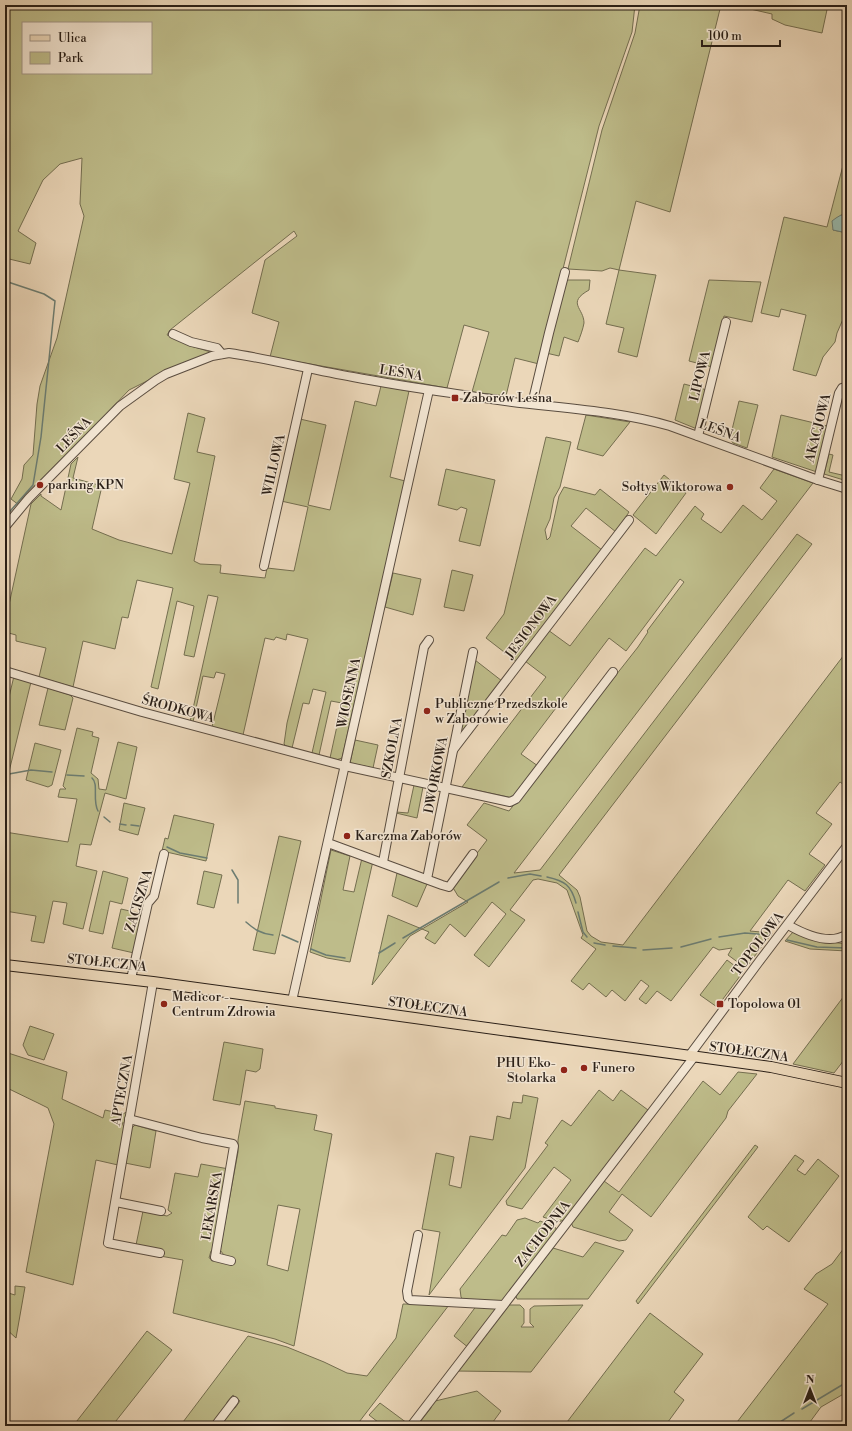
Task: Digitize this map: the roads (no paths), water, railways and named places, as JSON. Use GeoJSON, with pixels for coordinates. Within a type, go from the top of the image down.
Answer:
{"type":"FeatureCollection","features":[{"type":"Feature","properties":{"kind":"main road","name":"STOŁECZNA"},"geometry":{"type":"LineString","coordinates":[[5,965],[131,979],[777,1068],[847,1083]]}},
{"type":"Feature","properties":{"kind":"street"},"geometry":{"type":"LineString","coordinates":[[532,404],[548,333],[565,272]]}},
{"type":"Feature","properties":{"kind":"street","name":"LIPOWA"},"geometry":{"type":"LineString","coordinates":[[698,436],[726,322]]}},
{"type":"Feature","properties":{"kind":"street"},"geometry":{"type":"LineString","coordinates":[[172,334],[191,342],[216,348],[222,354]]}},
{"type":"Feature","properties":{"kind":"street","name":"LEŚNA"},"geometry":{"type":"LineString","coordinates":[[5,527],[29,498],[120,406],[140,390],[166,374],[222,354],[229,353],[308,369],[430,390],[495,400],[586,410],[649,420],[670,426],[818,480],[847,489]]}},
{"type":"Feature","properties":{"kind":"street","name":"WILLOWA"},"geometry":{"type":"LineString","coordinates":[[264,566],[308,369]]}},
{"type":"Feature","properties":{"kind":"street","name":"AKACJOWA"},"geometry":{"type":"LineString","coordinates":[[818,480],[839,393],[842,388],[847,387]]}},
{"type":"Feature","properties":{"kind":"street","name":"WIOSENNA"},"geometry":{"type":"LineString","coordinates":[[292,1001],[430,390]]}},
{"type":"Feature","properties":{"kind":"street","name":"JESIONOWA"},"geometry":{"type":"LineString","coordinates":[[453,750],[629,520]]}},
{"type":"Feature","properties":{"kind":"street","name":"SZKOLNA"},"geometry":{"type":"LineString","coordinates":[[383,862],[424,647],[429,640]]}},
{"type":"Feature","properties":{"kind":"street","name":"DWORKOWA"},"geometry":{"type":"LineString","coordinates":[[427,879],[473,652]]}},
{"type":"Feature","properties":{"kind":"street","name":"ŚRODKOWA"},"geometry":{"type":"LineString","coordinates":[[5,671],[142,712],[345,766],[506,802],[516,799],[613,672]]}},
{"type":"Feature","properties":{"kind":"street"},"geometry":{"type":"LineString","coordinates":[[328,843],[449,887],[473,854]]}},
{"type":"Feature","properties":{"kind":"street","name":"TOPOLOWA"},"geometry":{"type":"LineString","coordinates":[[692,1057],[847,846]]}},
{"type":"Feature","properties":{"kind":"street","name":"ZACISZNA"},"geometry":{"type":"LineString","coordinates":[[131,979],[148,904],[154,896],[164,854]]}},
{"type":"Feature","properties":{"kind":"street"},"geometry":{"type":"LineString","coordinates":[[788,925],[805,934],[824,938],[838,938],[847,934]]}},
{"type":"Feature","properties":{"kind":"street","name":"APTECZNA"},"geometry":{"type":"LineString","coordinates":[[152,982],[108,1243],[160,1253]]}},
{"type":"Feature","properties":{"kind":"street","name":"ZACHODNIA"},"geometry":{"type":"LineString","coordinates":[[411,1426],[692,1057]]}},
{"type":"Feature","properties":{"kind":"street","name":"LEKARSKA"},"geometry":{"type":"LineString","coordinates":[[129,1119],[202,1138],[234,1144],[215,1257],[231,1261]]}},
{"type":"Feature","properties":{"kind":"street"},"geometry":{"type":"LineString","coordinates":[[116,1202],[161,1211]]}},
{"type":"Feature","properties":{"kind":"street"},"geometry":{"type":"LineString","coordinates":[[418,1235],[407,1291],[408,1298],[410,1300],[504,1305]]}},
{"type":"Feature","properties":{"kind":"street"},"geometry":{"type":"LineString","coordinates":[[215,1426],[234,1401]]}},
{"type":"Feature","properties":{"kind":"waterway"},"geometry":{"type":"LineString","coordinates":[[5,281],[44,294],[55,301],[41,437],[33,485],[5,517]]}},
{"type":"Feature","properties":{"kind":"waterway"},"geometry":{"type":"LineString","coordinates":[[9,774],[31,770],[52,772]]}},
{"type":"Feature","properties":{"kind":"waterway"},"geometry":{"type":"LineString","coordinates":[[67,775],[84,776]]}},
{"type":"Feature","properties":{"kind":"waterway"},"geometry":{"type":"LineString","coordinates":[[92,778],[95,784],[96,807],[98,811]]}},
{"type":"Feature","properties":{"kind":"waterway"},"geometry":{"type":"LineString","coordinates":[[104,817],[110,822]]}},
{"type":"Feature","properties":{"kind":"waterway"},"geometry":{"type":"LineString","coordinates":[[120,824],[126,825]]}},
{"type":"Feature","properties":{"kind":"waterway"},"geometry":{"type":"LineString","coordinates":[[131,825],[139,826]]}},
{"type":"Feature","properties":{"kind":"waterway"},"geometry":{"type":"LineString","coordinates":[[167,847],[180,853],[207,858]]}},
{"type":"Feature","properties":{"kind":"waterway"},"geometry":{"type":"LineString","coordinates":[[232,870],[238,880],[238,903]]}},
{"type":"Feature","properties":{"kind":"waterway"},"geometry":{"type":"LineString","coordinates":[[508,878],[530,874],[541,876]]}},
{"type":"Feature","properties":{"kind":"waterway"},"geometry":{"type":"LineString","coordinates":[[547,877],[563,882],[572,892],[576,903]]}},
{"type":"Feature","properties":{"kind":"waterway"},"geometry":{"type":"LineString","coordinates":[[403,938],[499,882]]}},
{"type":"Feature","properties":{"kind":"waterway"},"geometry":{"type":"LineString","coordinates":[[578,912],[583,932],[587,937]]}},
{"type":"Feature","properties":{"kind":"waterway"},"geometry":{"type":"LineString","coordinates":[[246,922],[258,931],[273,935]]}},
{"type":"Feature","properties":{"kind":"waterway"},"geometry":{"type":"LineString","coordinates":[[719,937],[745,933],[771,935]]}},
{"type":"Feature","properties":{"kind":"waterway"},"geometry":{"type":"LineString","coordinates":[[282,935],[298,942]]}},
{"type":"Feature","properties":{"kind":"waterway"},"geometry":{"type":"LineString","coordinates":[[681,947],[711,939]]}},
{"type":"Feature","properties":{"kind":"waterway"},"geometry":{"type":"LineString","coordinates":[[787,940],[817,947],[847,948]]}},
{"type":"Feature","properties":{"kind":"waterway"},"geometry":{"type":"LineString","coordinates":[[379,953],[395,943]]}},
{"type":"Feature","properties":{"kind":"waterway"},"geometry":{"type":"LineString","coordinates":[[594,943],[605,945]]}},
{"type":"Feature","properties":{"kind":"waterway"},"geometry":{"type":"LineString","coordinates":[[613,946],[636,948]]}},
{"type":"Feature","properties":{"kind":"waterway"},"geometry":{"type":"LineString","coordinates":[[643,950],[672,948]]}},
{"type":"Feature","properties":{"kind":"waterway"},"geometry":{"type":"LineString","coordinates":[[311,949],[326,955],[345,958]]}},
{"type":"Feature","properties":{"kind":"waterway"},"geometry":{"type":"LineString","coordinates":[[802,1409],[847,1382]]}},
{"type":"Feature","properties":{"kind":"waterway"},"geometry":{"type":"LineString","coordinates":[[774,1426],[794,1413]]}},
{"type":"Feature","properties":{"kind":"place","name":"Zaborów Leśna"},"geometry":{"type":"Point","coordinates":[455,398]}},
{"type":"Feature","properties":{"kind":"place","name":"parking KPN"},"geometry":{"type":"Point","coordinates":[40,485]}},
{"type":"Feature","properties":{"kind":"place","name":"Sołtys Wiktorowa"},"geometry":{"type":"Point","coordinates":[730,487]}},
{"type":"Feature","properties":{"kind":"place","name":"Publiczne Przedszkole w Zaborowie"},"geometry":{"type":"Point","coordinates":[427,711]}},
{"type":"Feature","properties":{"kind":"place","name":"Karczma Zaborów"},"geometry":{"type":"Point","coordinates":[347,836]}},
{"type":"Feature","properties":{"kind":"place","name":"Medicor - Centrum Zdrowia"},"geometry":{"type":"Point","coordinates":[164,1004]}},
{"type":"Feature","properties":{"kind":"place","name":"Topolowa 01"},"geometry":{"type":"Point","coordinates":[720,1004]}},
{"type":"Feature","properties":{"kind":"place","name":"Funero"},"geometry":{"type":"Point","coordinates":[584,1068]}},
{"type":"Feature","properties":{"kind":"place","name":"PHU Eko- Stolarka"},"geometry":{"type":"Point","coordinates":[564,1070]}}]}
